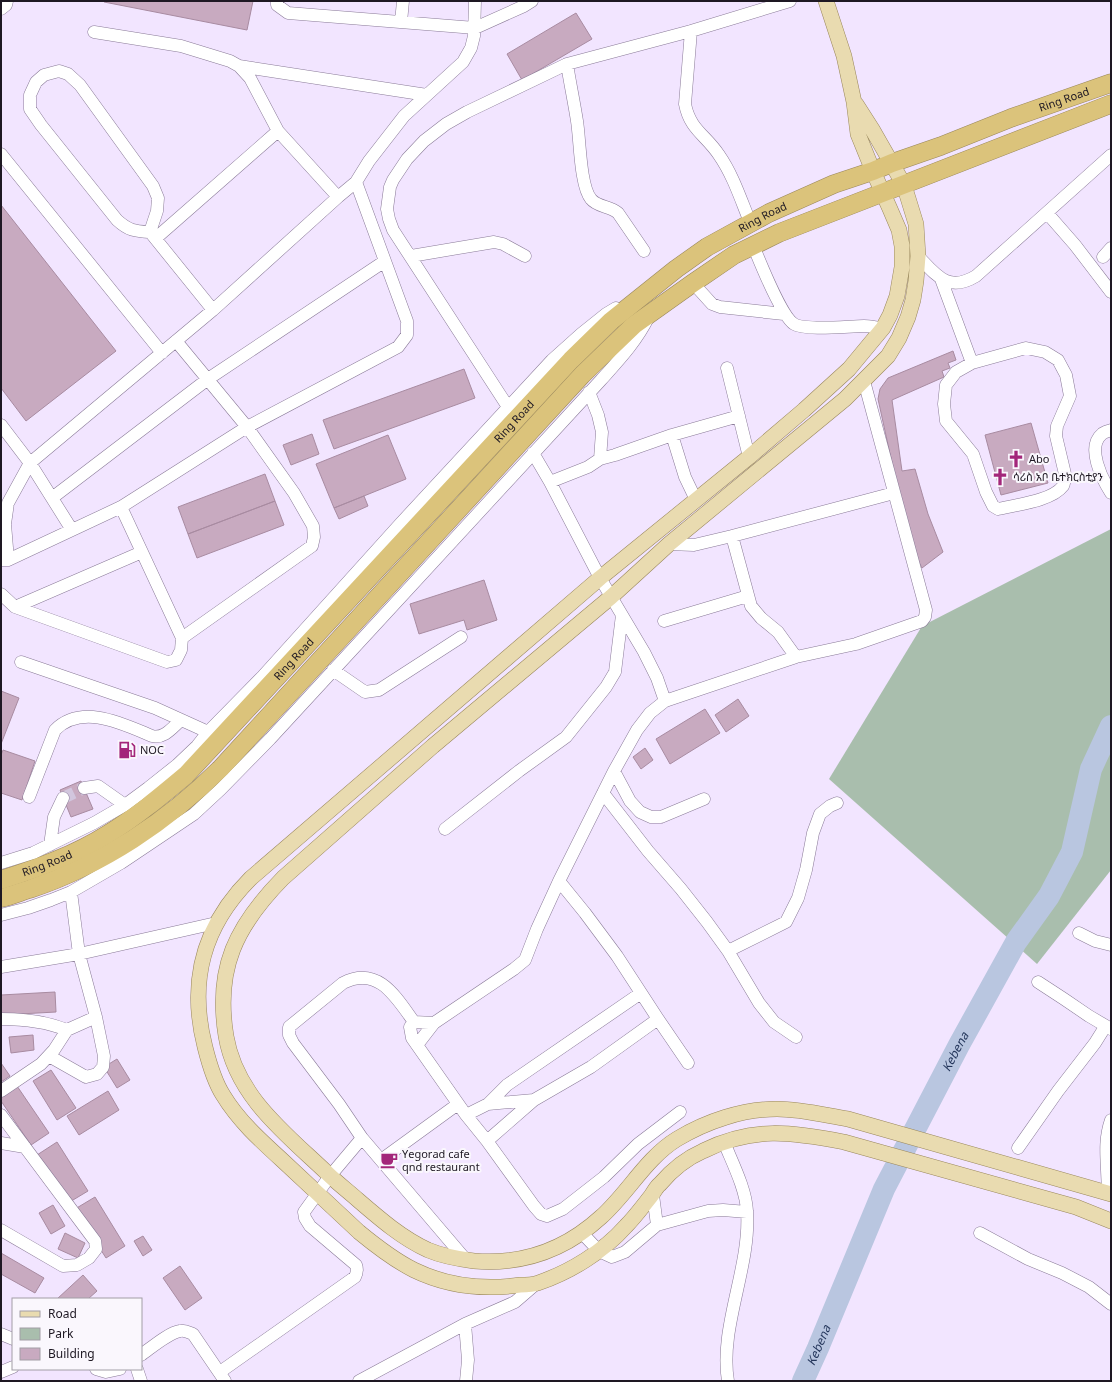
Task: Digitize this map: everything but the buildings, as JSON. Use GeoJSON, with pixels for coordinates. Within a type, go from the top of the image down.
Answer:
{"type":"FeatureCollection","features":[{"type":"Feature","properties":{"kind":"highway","name":"Ring Road"},"geometry":{"type":"LineString","coordinates":[[1,880],[43,866],[89,845],[136,816],[186,775],[571,360],[611,321],[637,299],[707,247],[768,213],[834,184],[873,172],[892,163],[941,146],[1011,118],[1111,83]]}},
{"type":"Feature","properties":{"kind":"highway","name":"Ring Road"},"geometry":{"type":"LineString","coordinates":[[1,898],[50,882],[108,854],[130,841],[173,811],[199,790],[221,768],[582,375],[634,325],[693,282],[734,255],[753,245],[812,220],[1111,104]]}},
{"type":"Feature","properties":{"kind":"main road"},"geometry":{"type":"LineString","coordinates":[[826,1],[844,56],[854,102],[858,134],[899,230],[902,246],[902,267],[897,296],[890,315],[883,328],[849,369],[748,457],[600,578],[251,878],[227,904],[216,923],[200,973],[198,1015],[208,1060],[222,1095],[245,1125],[317,1193],[369,1240],[388,1254],[414,1270],[444,1282],[475,1287],[505,1287],[537,1283],[572,1267],[599,1251],[626,1227],[653,1195],[659,1184],[677,1168],[702,1151],[724,1142],[760,1134],[782,1132],[844,1142],[1076,1208],[1111,1221]]}},
{"type":"Feature","properties":{"kind":"main road"},"geometry":{"type":"LineString","coordinates":[[854,102],[872,129],[904,185],[916,224],[918,256],[916,281],[912,300],[908,317],[899,338],[888,356],[845,399],[669,544],[612,597],[433,746],[283,878],[258,905],[245,923],[238,936],[227,966],[223,998],[227,1042],[233,1063],[240,1079],[252,1097],[265,1113],[330,1176],[398,1232],[429,1250],[466,1260],[490,1262],[512,1260],[533,1257],[555,1248],[582,1233],[603,1216],[639,1174],[663,1150],[677,1139],[696,1129],[741,1113],[760,1110],[778,1109],[808,1112],[848,1119],[1109,1193]]}},
{"type":"Feature","properties":{"kind":"street"},"geometry":{"type":"LineString","coordinates":[[1,9],[8,1]]}},
{"type":"Feature","properties":{"kind":"street"},"geometry":{"type":"LineString","coordinates":[[277,1],[277,5],[288,13],[475,28],[532,1]]}},
{"type":"Feature","properties":{"kind":"street"},"geometry":{"type":"LineString","coordinates":[[401,22],[403,1]]}},
{"type":"Feature","properties":{"kind":"street"},"geometry":{"type":"LineString","coordinates":[[356,182],[407,321],[407,335],[398,347],[247,427],[121,507],[4,560],[5,524],[8,503],[30,463],[213,310],[356,182],[404,116],[463,62],[471,48],[474,36],[475,1]]}},
{"type":"Feature","properties":{"kind":"street"},"geometry":{"type":"LineString","coordinates":[[508,407],[393,230],[387,209],[390,187],[393,180],[408,159],[424,141],[446,124],[467,112],[567,64],[691,31],[790,1]]}},
{"type":"Feature","properties":{"kind":"street"},"geometry":{"type":"LineString","coordinates":[[691,31],[685,104],[687,114],[691,124],[715,149],[730,171],[750,222]]}},
{"type":"Feature","properties":{"kind":"street"},"geometry":{"type":"LineString","coordinates":[[94,32],[181,46],[230,61],[239,66],[250,78],[278,131],[338,197]]}},
{"type":"Feature","properties":{"kind":"street"},"geometry":{"type":"LineString","coordinates":[[567,64],[577,123],[583,176],[590,197],[592,201],[614,209],[644,251]]}},
{"type":"Feature","properties":{"kind":"street"},"geometry":{"type":"LineString","coordinates":[[239,66],[427,95]]}},
{"type":"Feature","properties":{"kind":"street"},"geometry":{"type":"LineString","coordinates":[[153,235],[158,198],[153,186],[80,85],[68,74],[59,71],[44,75],[36,82],[30,95],[30,109],[41,125],[125,227],[153,235],[213,310]]}},
{"type":"Feature","properties":{"kind":"street"},"geometry":{"type":"LineString","coordinates":[[153,235],[278,131]]}},
{"type":"Feature","properties":{"kind":"street"},"geometry":{"type":"LineString","coordinates":[[1,154],[162,353]]}},
{"type":"Feature","properties":{"kind":"street"},"geometry":{"type":"LineString","coordinates":[[941,279],[957,284],[971,279],[1111,155]]}},
{"type":"Feature","properties":{"kind":"street"},"geometry":{"type":"LineString","coordinates":[[1047,213],[1075,245],[1111,292]]}},
{"type":"Feature","properties":{"kind":"street"},"geometry":{"type":"LineString","coordinates":[[411,256],[494,242],[503,244],[525,256]]}},
{"type":"Feature","properties":{"kind":"street"},"geometry":{"type":"LineString","coordinates":[[753,245],[784,314],[794,324],[802,327],[847,328],[865,326],[883,328]]}},
{"type":"Feature","properties":{"kind":"street"},"geometry":{"type":"LineString","coordinates":[[918,256],[941,279],[972,363]]}},
{"type":"Feature","properties":{"kind":"street"},"geometry":{"type":"LineString","coordinates":[[52,498],[208,380],[385,261]]}},
{"type":"Feature","properties":{"kind":"street"},"geometry":{"type":"LineString","coordinates":[[693,282],[712,304],[720,307],[784,314]]}},
{"type":"Feature","properties":{"kind":"street"},"geometry":{"type":"LineString","coordinates":[[1,862],[33,853],[94,823],[124,805],[177,765],[262,677],[400,524],[552,360],[606,314],[619,306],[637,299]]}},
{"type":"Feature","properties":{"kind":"street"},"geometry":{"type":"LineString","coordinates":[[1,915],[28,908],[71,892],[121,863],[194,814],[221,789],[264,745],[590,392],[633,344],[650,314]]}},
{"type":"Feature","properties":{"kind":"street"},"geometry":{"type":"LineString","coordinates":[[176,341],[247,427],[294,493],[313,526],[314,536],[312,546],[182,638]]}},
{"type":"Feature","properties":{"kind":"street"},"geometry":{"type":"LineString","coordinates":[[1026,348],[1045,352],[1058,360],[1066,375],[1070,396],[1057,426],[1056,436],[1065,474],[1065,480],[1063,486],[1054,494],[1039,500],[998,509],[993,506],[986,492],[973,454],[946,421],[944,404],[946,385],[956,372],[972,363],[1026,348]]}},
{"type":"Feature","properties":{"kind":"street"},"geometry":{"type":"LineString","coordinates":[[727,368],[748,457]]}},
{"type":"Feature","properties":{"kind":"street"},"geometry":{"type":"LineString","coordinates":[[417,1045],[434,1023],[526,960],[537,929],[614,771],[637,730],[650,713],[665,701],[796,657],[856,644],[922,621],[925,617],[926,610],[864,381]]}},
{"type":"Feature","properties":{"kind":"street"},"geometry":{"type":"LineString","coordinates":[[590,392],[602,432],[600,459]]}},
{"type":"Feature","properties":{"kind":"street"},"geometry":{"type":"LineString","coordinates":[[550,482],[588,467],[600,459],[672,435],[739,416]]}},
{"type":"Feature","properties":{"kind":"street"},"geometry":{"type":"LineString","coordinates":[[1,425],[30,463],[72,530]]}},
{"type":"Feature","properties":{"kind":"street"},"geometry":{"type":"LineString","coordinates":[[1111,430],[1102,434],[1096,446],[1095,456],[1100,472],[1111,492]]}},
{"type":"Feature","properties":{"kind":"street"},"geometry":{"type":"LineString","coordinates":[[672,435],[685,477],[696,500]]}},
{"type":"Feature","properties":{"kind":"street"},"geometry":{"type":"LineString","coordinates":[[533,453],[550,482],[600,578],[644,652],[657,678],[665,701]]}},
{"type":"Feature","properties":{"kind":"street"},"geometry":{"type":"LineString","coordinates":[[669,544],[694,544],[732,536],[894,493]]}},
{"type":"Feature","properties":{"kind":"street"},"geometry":{"type":"LineString","coordinates":[[1,594],[15,607],[167,662],[176,660],[181,650],[182,638],[121,507]]}},
{"type":"Feature","properties":{"kind":"street"},"geometry":{"type":"LineString","coordinates":[[732,536],[751,606],[761,618],[778,632],[796,657]]}},
{"type":"Feature","properties":{"kind":"street"},"geometry":{"type":"LineString","coordinates":[[15,607],[142,552]]}},
{"type":"Feature","properties":{"kind":"street"},"geometry":{"type":"LineString","coordinates":[[664,621],[748,596]]}},
{"type":"Feature","properties":{"kind":"street"},"geometry":{"type":"LineString","coordinates":[[445,829],[519,770],[566,737],[606,687],[615,672],[622,615]]}},
{"type":"Feature","properties":{"kind":"street"},"geometry":{"type":"LineString","coordinates":[[333,670],[366,692],[379,690],[461,638]]}},
{"type":"Feature","properties":{"kind":"street"},"geometry":{"type":"LineString","coordinates":[[21,662],[155,708],[208,732]]}},
{"type":"Feature","properties":{"kind":"street"},"geometry":{"type":"LineString","coordinates":[[29,797],[55,730],[62,722],[72,719],[93,717],[112,719],[152,736],[158,737],[163,735],[181,720]]}},
{"type":"Feature","properties":{"kind":"street"},"geometry":{"type":"LineString","coordinates":[[614,771],[630,801],[640,812],[651,817],[661,818],[704,799]]}},
{"type":"Feature","properties":{"kind":"street"},"geometry":{"type":"LineString","coordinates":[[84,788],[98,786],[124,805]]}},
{"type":"Feature","properties":{"kind":"street"},"geometry":{"type":"LineString","coordinates":[[603,793],[648,851],[686,894],[728,952],[759,1003],[774,1022],[796,1037]]}},
{"type":"Feature","properties":{"kind":"street"},"geometry":{"type":"LineString","coordinates":[[50,844],[54,817],[63,798]]}},
{"type":"Feature","properties":{"kind":"street"},"geometry":{"type":"LineString","coordinates":[[728,952],[786,922],[798,898],[806,870],[813,833],[820,814],[830,806],[837,803]]}},
{"type":"Feature","properties":{"kind":"street"},"geometry":{"type":"LineString","coordinates":[[559,882],[617,956],[688,1063]]}},
{"type":"Feature","properties":{"kind":"street"},"geometry":{"type":"LineString","coordinates":[[48,1056],[86,1077],[97,1074],[103,1067],[104,1056],[96,1017],[79,954],[71,892]]}},
{"type":"Feature","properties":{"kind":"street"},"geometry":{"type":"LineString","coordinates":[[1,967],[79,954],[216,923]]}},
{"type":"Feature","properties":{"kind":"street"},"geometry":{"type":"LineString","coordinates":[[1079,933],[1095,941],[1111,945]]}},
{"type":"Feature","properties":{"kind":"street"},"geometry":{"type":"LineString","coordinates":[[434,1023],[414,1022],[392,993],[382,983],[360,977],[351,978],[342,983],[289,1027],[289,1036],[293,1044],[339,1104],[362,1138],[466,1260]]}},
{"type":"Feature","properties":{"kind":"street"},"geometry":{"type":"LineString","coordinates":[[1018,1148],[1058,1091],[1108,1028],[1038,982]]}},
{"type":"Feature","properties":{"kind":"street"},"geometry":{"type":"LineString","coordinates":[[466,1115],[488,1104],[507,1085],[641,993]]}},
{"type":"Feature","properties":{"kind":"street"},"geometry":{"type":"LineString","coordinates":[[1,1091],[41,1064],[54,1050],[67,1030],[96,1017]]}},
{"type":"Feature","properties":{"kind":"street"},"geometry":{"type":"LineString","coordinates":[[1,1019],[25,1019],[52,1024],[67,1030]]}},
{"type":"Feature","properties":{"kind":"street"},"geometry":{"type":"LineString","coordinates":[[487,1141],[534,1100],[591,1067],[658,1019]]}},
{"type":"Feature","properties":{"kind":"street"},"geometry":{"type":"LineString","coordinates":[[414,1022],[410,1027],[412,1038],[466,1115],[541,1214],[547,1216],[563,1209],[581,1196],[604,1177],[638,1144],[680,1112]]}},
{"type":"Feature","properties":{"kind":"street"},"geometry":{"type":"LineString","coordinates":[[488,1104],[534,1100]]}},
{"type":"Feature","properties":{"kind":"street"},"geometry":{"type":"LineString","coordinates":[[380,1160],[458,1104]]}},
{"type":"Feature","properties":{"kind":"street"},"geometry":{"type":"LineString","coordinates":[[1,1115],[94,1241],[96,1249],[89,1258],[77,1265],[63,1266],[1,1230]]}},
{"type":"Feature","properties":{"kind":"street"},"geometry":{"type":"LineString","coordinates":[[1109,1193],[1109,1169],[1106,1151],[1107,1132],[1111,1120]]}},
{"type":"Feature","properties":{"kind":"street"},"geometry":{"type":"LineString","coordinates":[[142,1354],[170,1335],[179,1331],[186,1331],[193,1334],[223,1376],[355,1277],[357,1269],[352,1262],[307,1222],[304,1212],[330,1176],[362,1138]]}},
{"type":"Feature","properties":{"kind":"street"},"geometry":{"type":"LineString","coordinates":[[724,1142],[746,1201],[747,1212],[746,1236],[741,1271],[726,1350],[726,1369],[728,1381]]}},
{"type":"Feature","properties":{"kind":"street"},"geometry":{"type":"LineString","coordinates":[[1,1143],[25,1147]]}},
{"type":"Feature","properties":{"kind":"street"},"geometry":{"type":"LineString","coordinates":[[653,1195],[657,1225]]}},
{"type":"Feature","properties":{"kind":"street"},"geometry":{"type":"LineString","coordinates":[[582,1233],[599,1251],[612,1257],[625,1252],[657,1225],[708,1211],[723,1210],[747,1212]]}},
{"type":"Feature","properties":{"kind":"street"},"geometry":{"type":"LineString","coordinates":[[980,1233],[1028,1259],[1062,1273],[1089,1287],[1111,1304]]}},
{"type":"Feature","properties":{"kind":"street"},"geometry":{"type":"LineString","coordinates":[[359,1381],[465,1324],[515,1302],[537,1283]]}},
{"type":"Feature","properties":{"kind":"street"},"geometry":{"type":"LineString","coordinates":[[465,1324],[468,1360],[466,1381]]}},
{"type":"Feature","properties":{"kind":"street"},"geometry":{"type":"LineString","coordinates":[[1,1334],[12,1339]]}},
{"type":"Feature","properties":{"kind":"street"},"geometry":{"type":"LineString","coordinates":[[1,1372],[12,1367]]}},
{"type":"Feature","properties":{"kind":"street"},"geometry":{"type":"LineString","coordinates":[[99,1370],[106,1372],[115,1370]]}},
{"type":"Feature","properties":{"kind":"street"},"geometry":{"type":"LineString","coordinates":[[137,1370],[141,1381]]}},
{"type":"Feature","properties":{"kind":"green space"},"geometry":{"type":"Polygon","coordinates":[[[1111,529],[1111,870],[1037,964],[829,779],[922,626],[1111,529]]]}},
{"type":"Feature","properties":{"kind":"waterway","name":"Kebena"},"geometry":{"type":"LineString","coordinates":[[803,1381],[884,1189],[959,1045],[1016,942],[1049,896],[1072,852],[1091,769],[1111,726]]}},
{"type":"Feature","properties":{"kind":"tunnel"},"geometry":{"type":"LineString","coordinates":[[63,798],[84,788]]}},
{"type":"Feature","properties":{"kind":"place","name":"Abo"},"geometry":{"type":"Point","coordinates":[1016,459]}},
{"type":"Feature","properties":{"kind":"place","name":"ሳሪስ አቦ ቤተክርስቲያን"},"geometry":{"type":"Point","coordinates":[1000,477]}},
{"type":"Feature","properties":{"kind":"place","name":"NOC"},"geometry":{"type":"Point","coordinates":[127,750]}},
{"type":"Feature","properties":{"kind":"place","name":"Yegorad cafe qnd restaurant"},"geometry":{"type":"Point","coordinates":[389,1160]}}]}
